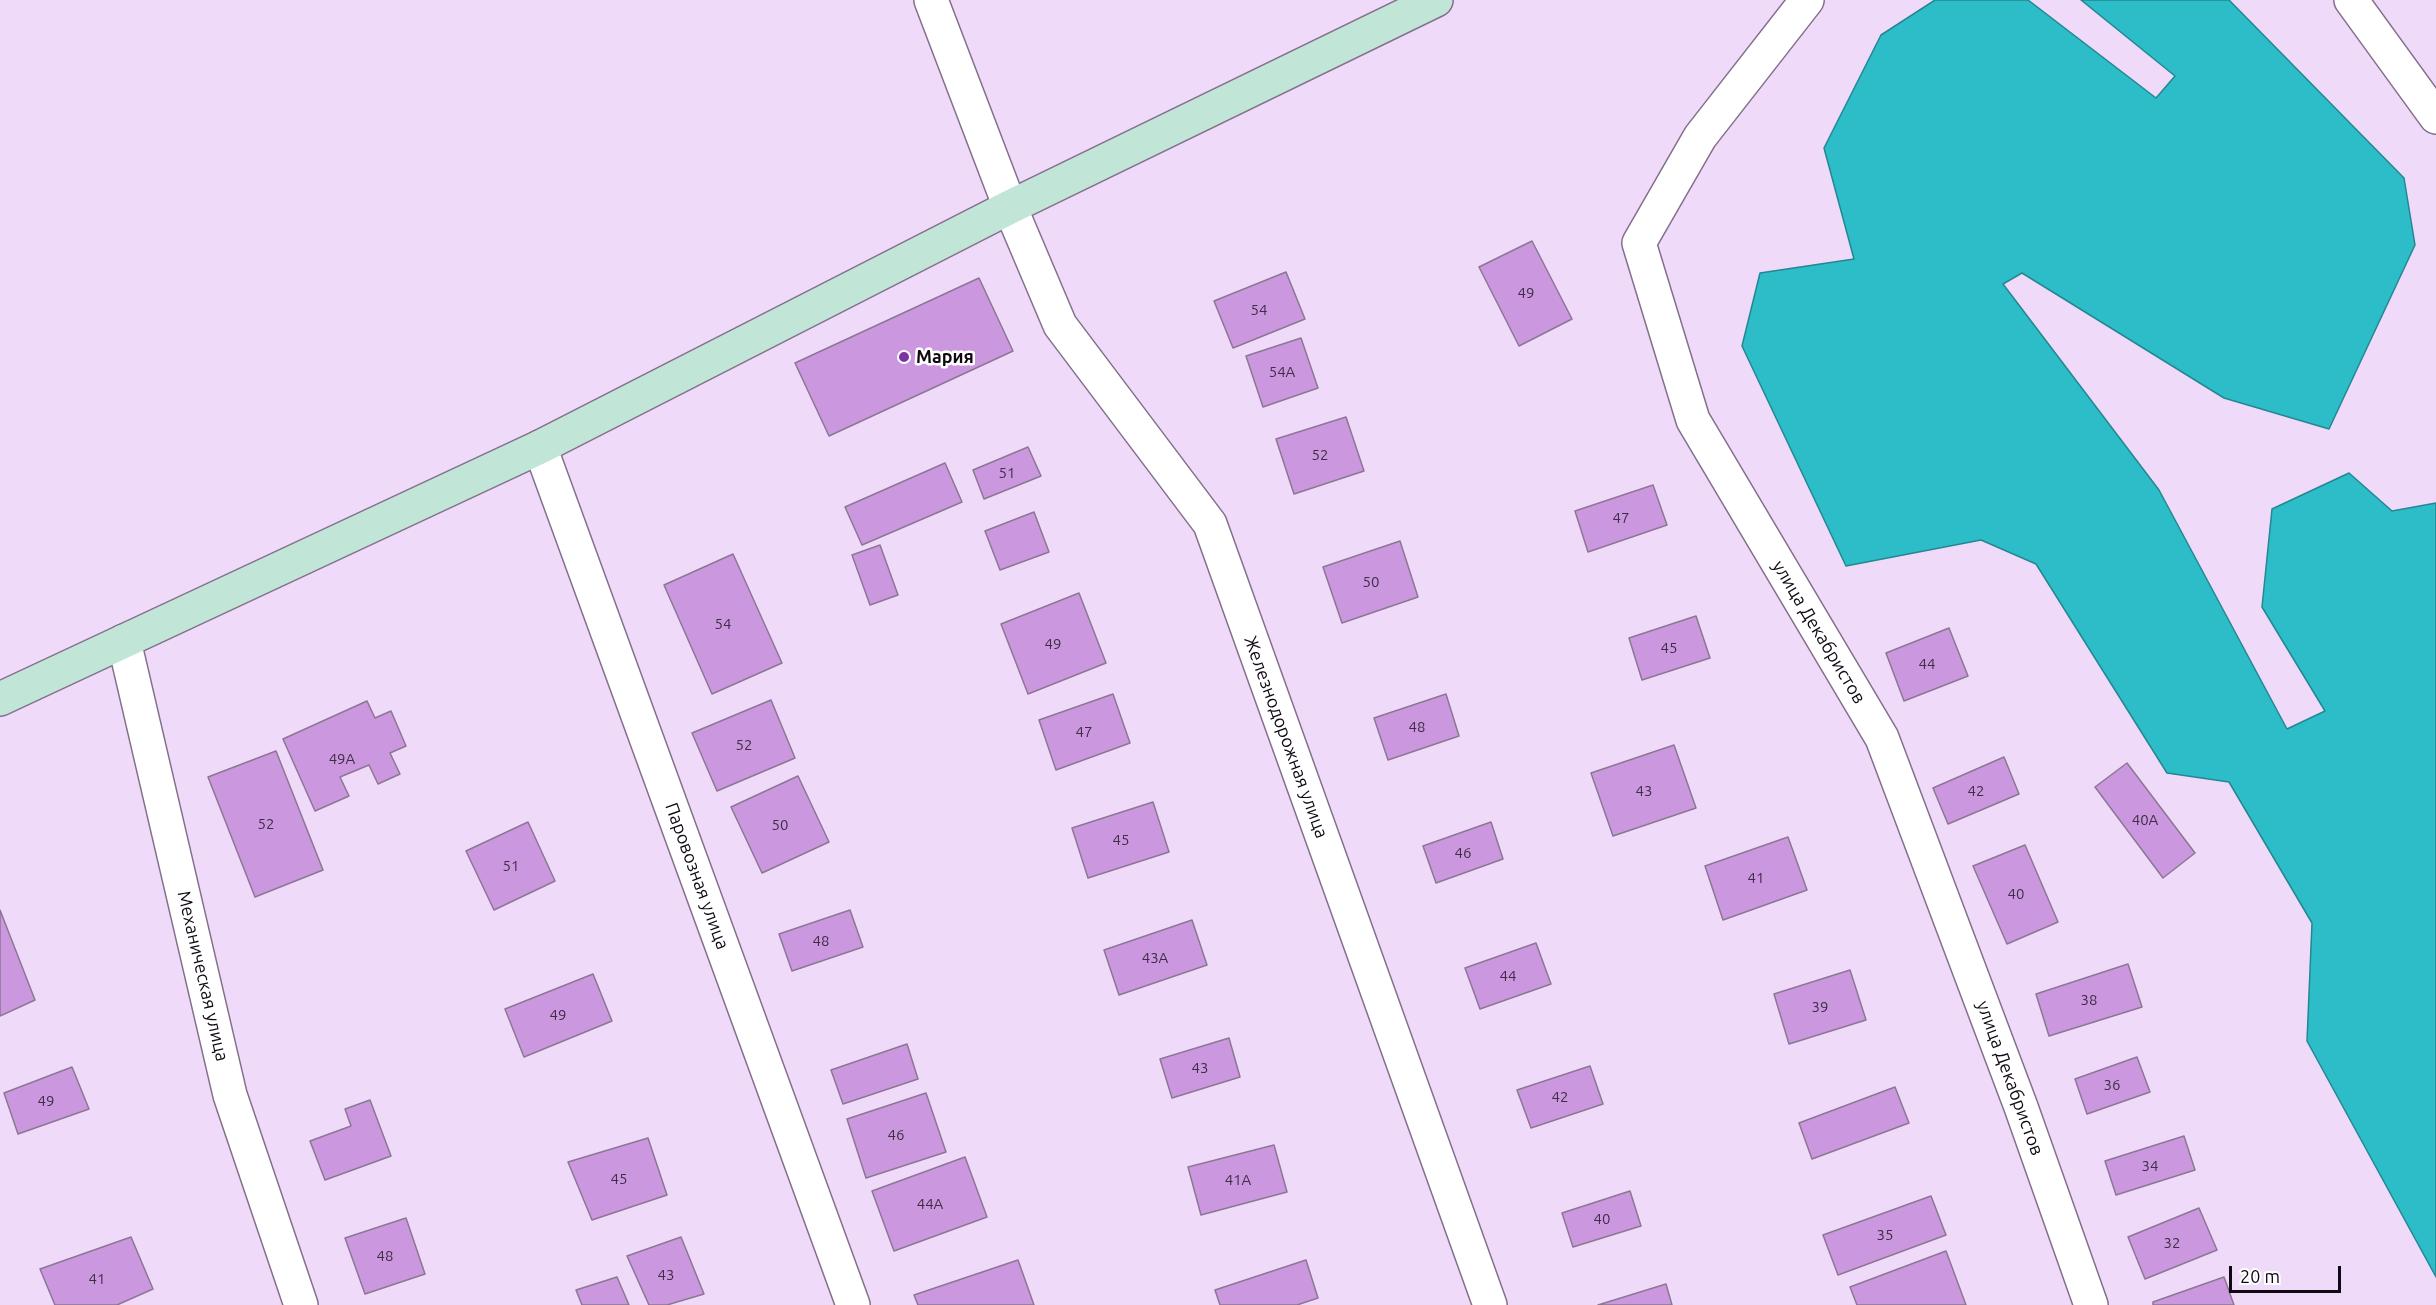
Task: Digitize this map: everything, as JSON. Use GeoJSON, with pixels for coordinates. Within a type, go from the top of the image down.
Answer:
{"type":"FeatureCollection","features":[{"type":"Feature","properties":{"kind":"main road"},"geometry":{"type":"LineString","coordinates":[[0,699],[540,447],[1010,207],[1436,0]]}},
{"type":"Feature","properties":{"kind":"street","name":"Железнодорожная улица"},"geometry":{"type":"LineString","coordinates":[[930,0],[1010,207],[1060,325],[1210,524],[1490,1305]]}},
{"type":"Feature","properties":{"kind":"street","name":"улица Декабристов"},"geometry":{"type":"LineString","coordinates":[[1807,0],[1700,137],[1639,243],[1693,420],[1882,738],[2021,1107],[2091,1305]]}},
{"type":"Feature","properties":{"kind":"street"},"geometry":{"type":"LineString","coordinates":[[2351,0],[2436,117]]}},
{"type":"Feature","properties":{"kind":"street","name":"Паровозная улица"},"geometry":{"type":"LineString","coordinates":[[540,447],[853,1305]]}},
{"type":"Feature","properties":{"kind":"street","name":"Механическая улица"},"geometry":{"type":"LineString","coordinates":[[124,641],[230,1095],[301,1305]]}},
{"type":"Feature","properties":{"kind":"shaded area"},"geometry":{"type":"Polygon","coordinates":[[[1935,0],[2028,0],[2156,98],[2175,76],[2081,0],[2229,0],[2404,178],[2415,245],[2329,429],[2224,398],[2022,273],[2003,284],[2159,490],[2287,729],[2325,711],[2262,607],[2272,509],[2349,473],[2392,511],[2436,503],[2436,1277],[2307,1041],[2312,923],[2229,782],[2167,773],[2036,564],[1981,540],[1846,566],[1742,346],[1760,273],[1854,259],[1824,148],[1881,35],[1935,0]]]}},
{"type":"Feature","properties":{"kind":"building"},"geometry":{"type":"Polygon","coordinates":[[[1532,241],[1572,319],[1519,346],[1479,267],[1532,241]]]}},
{"type":"Feature","properties":{"kind":"building"},"geometry":{"type":"Polygon","coordinates":[[[1286,272],[1305,319],[1233,348],[1214,301],[1286,272]]]}},
{"type":"Feature","properties":{"kind":"building","name":"Мария"},"geometry":{"type":"Polygon","coordinates":[[[979,278],[1013,351],[829,436],[795,363],[979,278]]]}},
{"type":"Feature","properties":{"kind":"building"},"geometry":{"type":"Polygon","coordinates":[[[1301,338],[1318,388],[1263,407],[1246,356],[1301,338]]]}},
{"type":"Feature","properties":{"kind":"building"},"geometry":{"type":"Polygon","coordinates":[[[1346,417],[1364,471],[1294,494],[1276,439],[1346,417]]]}},
{"type":"Feature","properties":{"kind":"building"},"geometry":{"type":"Polygon","coordinates":[[[1028,447],[1041,476],[984,499],[973,470],[1028,447]]]}},
{"type":"Feature","properties":{"kind":"building"},"geometry":{"type":"Polygon","coordinates":[[[945,463],[962,502],[862,545],[845,507],[945,463]]]}},
{"type":"Feature","properties":{"kind":"building"},"geometry":{"type":"Polygon","coordinates":[[[1653,485],[1667,525],[1588,552],[1575,511],[1653,485]]]}},
{"type":"Feature","properties":{"kind":"building"},"geometry":{"type":"Polygon","coordinates":[[[1034,512],[1049,552],[1000,570],[985,531],[1034,512]]]}},
{"type":"Feature","properties":{"kind":"building"},"geometry":{"type":"Polygon","coordinates":[[[1400,541],[1418,597],[1342,623],[1323,567],[1400,541]]]}},
{"type":"Feature","properties":{"kind":"building"},"geometry":{"type":"Polygon","coordinates":[[[880,545],[898,595],[870,605],[852,555],[880,545]]]}},
{"type":"Feature","properties":{"kind":"building"},"geometry":{"type":"Polygon","coordinates":[[[733,554],[782,663],[712,694],[664,585],[733,554]]]}},
{"type":"Feature","properties":{"kind":"building"},"geometry":{"type":"Polygon","coordinates":[[[1079,593],[1106,663],[1028,694],[1001,624],[1079,593]]]}},
{"type":"Feature","properties":{"kind":"building"},"geometry":{"type":"Polygon","coordinates":[[[1696,616],[1710,658],[1642,680],[1629,638],[1696,616]]]}},
{"type":"Feature","properties":{"kind":"building"},"geometry":{"type":"Polygon","coordinates":[[[1949,628],[1968,676],[1904,701],[1886,653],[1949,628]]]}},
{"type":"Feature","properties":{"kind":"building"},"geometry":{"type":"Polygon","coordinates":[[[1113,694],[1130,743],[1056,770],[1039,720],[1113,694]]]}},
{"type":"Feature","properties":{"kind":"building"},"geometry":{"type":"Polygon","coordinates":[[[1446,694],[1459,736],[1388,760],[1374,718],[1446,694]]]}},
{"type":"Feature","properties":{"kind":"building"},"geometry":{"type":"Polygon","coordinates":[[[771,700],[795,758],[717,791],[692,733],[771,700]]]}},
{"type":"Feature","properties":{"kind":"building"},"geometry":{"type":"Polygon","coordinates":[[[367,701],[375,718],[391,711],[406,746],[390,753],[400,774],[378,784],[369,765],[340,777],[349,796],[315,811],[283,739],[367,701]]]}},
{"type":"Feature","properties":{"kind":"building"},"geometry":{"type":"Polygon","coordinates":[[[1674,745],[1696,808],[1613,836],[1591,773],[1674,745]]]}},
{"type":"Feature","properties":{"kind":"building"},"geometry":{"type":"Polygon","coordinates":[[[276,751],[323,870],[255,897],[208,777],[276,751]]]}},
{"type":"Feature","properties":{"kind":"building"},"geometry":{"type":"Polygon","coordinates":[[[2004,757],[2019,794],[1948,824],[1933,788],[2004,757]]]}},
{"type":"Feature","properties":{"kind":"building"},"geometry":{"type":"Polygon","coordinates":[[[2127,763],[2195,853],[2163,878],[2095,787],[2127,763]]]}},
{"type":"Feature","properties":{"kind":"building"},"geometry":{"type":"Polygon","coordinates":[[[798,776],[829,842],[762,873],[731,807],[798,776]]]}},
{"type":"Feature","properties":{"kind":"building"},"geometry":{"type":"Polygon","coordinates":[[[1153,802],[1169,852],[1088,878],[1072,828],[1153,802]]]}},
{"type":"Feature","properties":{"kind":"building"},"geometry":{"type":"Polygon","coordinates":[[[528,822],[555,881],[494,910],[466,851],[528,822]]]}},
{"type":"Feature","properties":{"kind":"building"},"geometry":{"type":"Polygon","coordinates":[[[1491,822],[1503,859],[1436,883],[1423,846],[1491,822]]]}},
{"type":"Feature","properties":{"kind":"building"},"geometry":{"type":"Polygon","coordinates":[[[1788,837],[1807,890],[1723,920],[1705,866],[1788,837]]]}},
{"type":"Feature","properties":{"kind":"building"},"geometry":{"type":"Polygon","coordinates":[[[2025,845],[2058,922],[2007,944],[1973,866],[2025,845]]]}},
{"type":"Feature","properties":{"kind":"building"},"geometry":{"type":"Polygon","coordinates":[[[0,910],[35,1000],[0,1016],[0,910]]]}},
{"type":"Feature","properties":{"kind":"building"},"geometry":{"type":"Polygon","coordinates":[[[850,910],[863,947],[792,971],[779,934],[850,910]]]}},
{"type":"Feature","properties":{"kind":"building"},"geometry":{"type":"Polygon","coordinates":[[[1192,920],[1207,965],[1119,995],[1104,950],[1192,920]]]}},
{"type":"Feature","properties":{"kind":"building"},"geometry":{"type":"Polygon","coordinates":[[[1536,943],[1551,984],[1480,1009],[1465,968],[1536,943]]]}},
{"type":"Feature","properties":{"kind":"building"},"geometry":{"type":"Polygon","coordinates":[[[2128,964],[2142,1007],[2049,1036],[2036,994],[2128,964]]]}},
{"type":"Feature","properties":{"kind":"building"},"geometry":{"type":"Polygon","coordinates":[[[1850,970],[1866,1020],[1789,1044],[1774,994],[1850,970]]]}},
{"type":"Feature","properties":{"kind":"building"},"geometry":{"type":"Polygon","coordinates":[[[593,974],[612,1021],[524,1057],[505,1009],[593,974]]]}},
{"type":"Feature","properties":{"kind":"building"},"geometry":{"type":"Polygon","coordinates":[[[1229,1038],[1240,1077],[1172,1098],[1160,1059],[1229,1038]]]}},
{"type":"Feature","properties":{"kind":"building"},"geometry":{"type":"Polygon","coordinates":[[[907,1044],[918,1079],[843,1104],[831,1070],[907,1044]]]}},
{"type":"Feature","properties":{"kind":"building"},"geometry":{"type":"Polygon","coordinates":[[[2137,1057],[2150,1092],[2087,1114],[2075,1079],[2137,1057]]]}},
{"type":"Feature","properties":{"kind":"building"},"geometry":{"type":"Polygon","coordinates":[[[1590,1066],[1603,1104],[1531,1128],[1517,1090],[1590,1066]]]}},
{"type":"Feature","properties":{"kind":"building"},"geometry":{"type":"Polygon","coordinates":[[[72,1067],[89,1109],[18,1134],[4,1093],[72,1067]]]}},
{"type":"Feature","properties":{"kind":"building"},"geometry":{"type":"Polygon","coordinates":[[[1895,1087],[1909,1123],[1812,1159],[1799,1123],[1895,1087]]]}},
{"type":"Feature","properties":{"kind":"building"},"geometry":{"type":"Polygon","coordinates":[[[926,1093],[946,1152],[866,1178],[847,1119],[926,1093]]]}},
{"type":"Feature","properties":{"kind":"building"},"geometry":{"type":"Polygon","coordinates":[[[370,1100],[391,1156],[325,1180],[310,1141],[351,1126],[345,1109],[370,1100]]]}},
{"type":"Feature","properties":{"kind":"building"},"geometry":{"type":"Polygon","coordinates":[[[2184,1136],[2195,1170],[2116,1195],[2105,1161],[2184,1136]]]}},
{"type":"Feature","properties":{"kind":"building"},"geometry":{"type":"Polygon","coordinates":[[[648,1138],[667,1195],[592,1220],[568,1162],[648,1138]]]}},
{"type":"Feature","properties":{"kind":"building"},"geometry":{"type":"Polygon","coordinates":[[[1274,1145],[1287,1192],[1201,1215],[1188,1167],[1274,1145]]]}},
{"type":"Feature","properties":{"kind":"building"},"geometry":{"type":"Polygon","coordinates":[[[965,1157],[987,1217],[894,1251],[872,1191],[965,1157]]]}},
{"type":"Feature","properties":{"kind":"building"},"geometry":{"type":"Polygon","coordinates":[[[1630,1191],[1641,1226],[1573,1247],[1562,1213],[1630,1191]]]}},
{"type":"Feature","properties":{"kind":"building"},"geometry":{"type":"Polygon","coordinates":[[[1931,1196],[1946,1235],[1838,1275],[1823,1235],[1931,1196]]]}},
{"type":"Feature","properties":{"kind":"building"},"geometry":{"type":"Polygon","coordinates":[[[2199,1208],[2217,1250],[2145,1279],[2128,1237],[2199,1208]]]}},
{"type":"Feature","properties":{"kind":"building"},"geometry":{"type":"Polygon","coordinates":[[[406,1218],[425,1274],[365,1294],[345,1238],[406,1218]]]}},
{"type":"Feature","properties":{"kind":"building"},"geometry":{"type":"Polygon","coordinates":[[[131,1237],[153,1289],[117,1305],[55,1305],[40,1269],[131,1237]]]}},
{"type":"Feature","properties":{"kind":"building"},"geometry":{"type":"Polygon","coordinates":[[[681,1237],[704,1294],[667,1305],[649,1305],[627,1256],[681,1237]]]}},
{"type":"Feature","properties":{"kind":"building"},"geometry":{"type":"Polygon","coordinates":[[[1946,1251],[1966,1305],[1857,1305],[1850,1287],[1946,1251]]]}},
{"type":"Feature","properties":{"kind":"building"},"geometry":{"type":"Polygon","coordinates":[[[1018,1260],[1034,1305],[918,1305],[914,1295],[1018,1260]]]}},
{"type":"Feature","properties":{"kind":"building"},"geometry":{"type":"Polygon","coordinates":[[[1306,1260],[1318,1298],[1297,1305],[1220,1305],[1215,1290],[1306,1260]]]}},
{"type":"Feature","properties":{"kind":"building"},"geometry":{"type":"Polygon","coordinates":[[[617,1277],[629,1305],[582,1305],[576,1290],[617,1277]]]}},
{"type":"Feature","properties":{"kind":"building"},"geometry":{"type":"Polygon","coordinates":[[[2224,1277],[2234,1305],[2153,1305],[2153,1302],[2224,1277]]]}},
{"type":"Feature","properties":{"kind":"building"},"geometry":{"type":"Polygon","coordinates":[[[1666,1284],[1672,1305],[1598,1305],[1666,1284]]]}},
{"type":"Feature","properties":{"kind":"place","name":"Мария"},"geometry":{"type":"Point","coordinates":[904,357]}}]}
